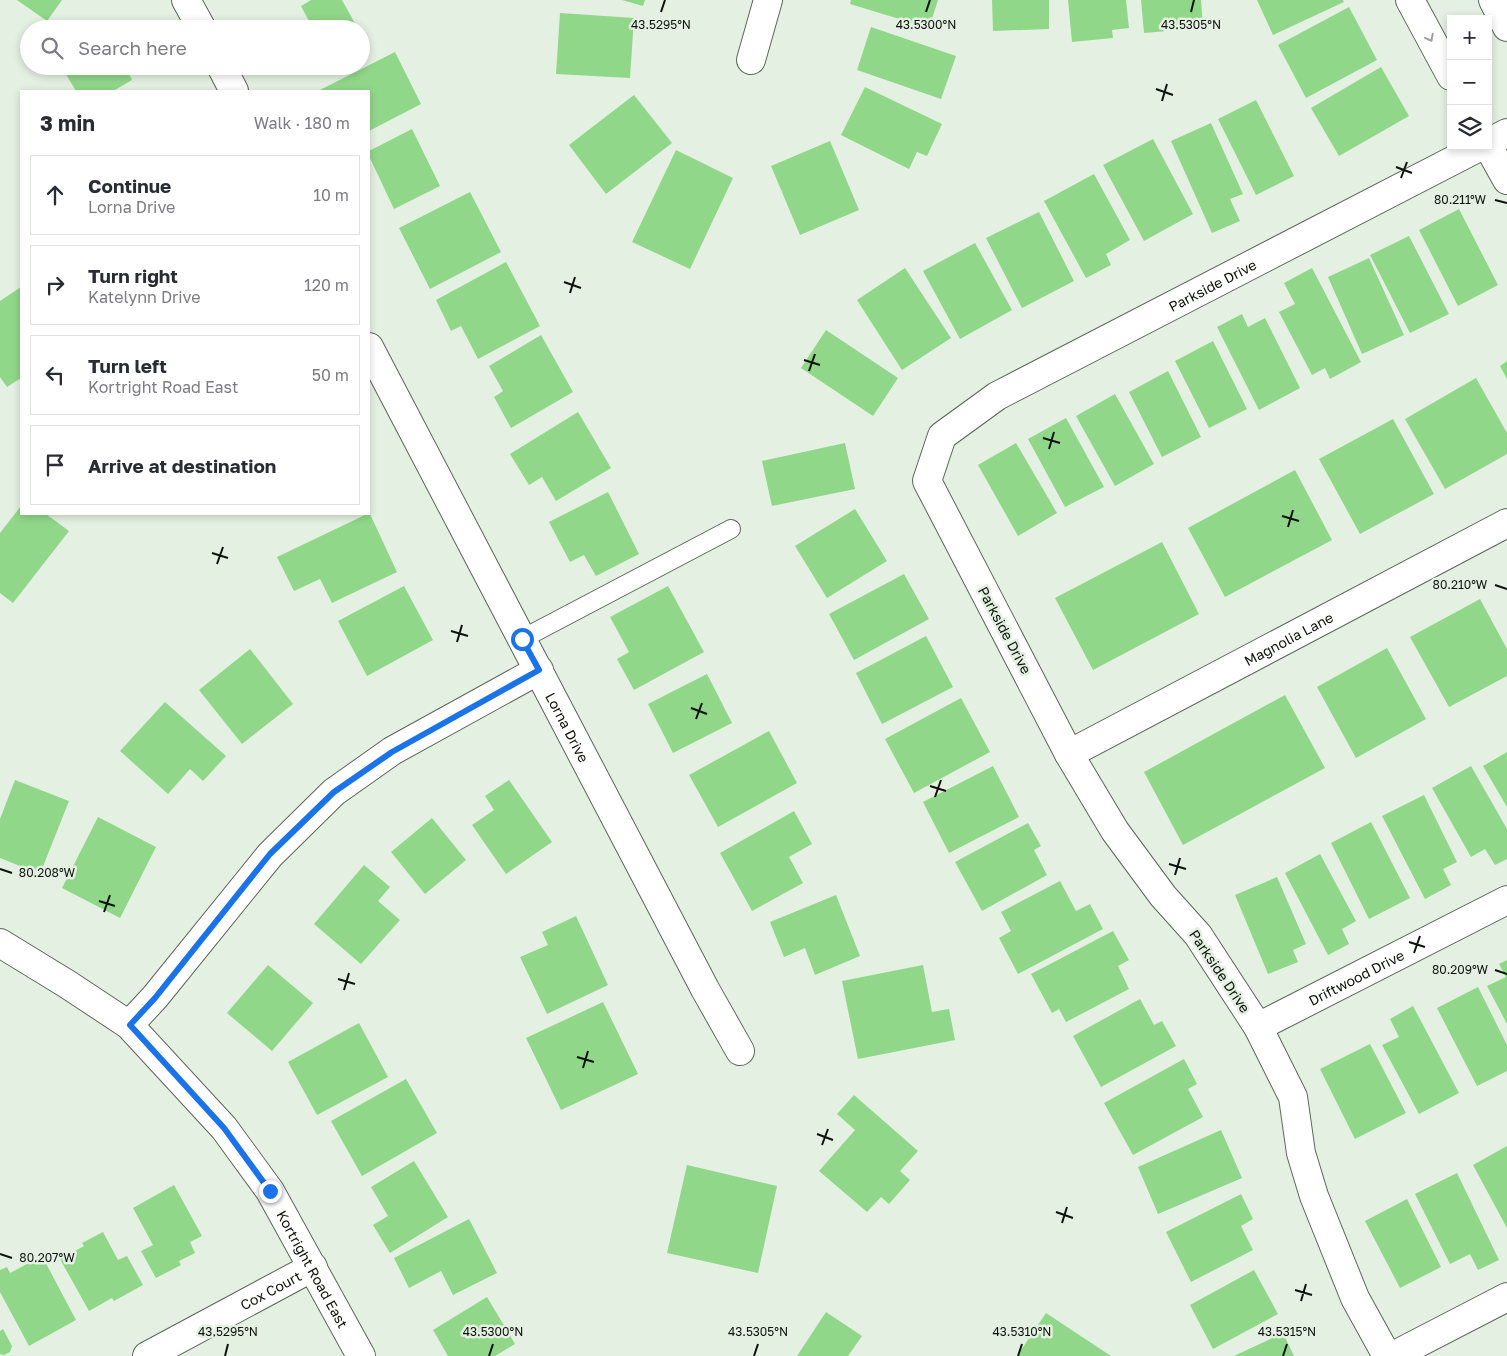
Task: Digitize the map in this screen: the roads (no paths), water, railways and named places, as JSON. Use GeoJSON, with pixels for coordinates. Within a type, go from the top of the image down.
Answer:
{"type":"FeatureCollection","features":[{"type":"Feature","properties":{"kind":"street"},"geometry":{"type":"LineString","coordinates":[[186,0],[197,20]]}},
{"type":"Feature","properties":{"kind":"street"},"geometry":{"type":"LineString","coordinates":[[751,60],[768,0]]}},
{"type":"Feature","properties":{"kind":"street"},"geometry":{"type":"LineString","coordinates":[[1410,0],[1447,69]]}},
{"type":"Feature","properties":{"kind":"street"},"geometry":{"type":"LineString","coordinates":[[1493,0],[1507,27]]}},
{"type":"Feature","properties":{"kind":"street"},"geometry":{"type":"LineString","coordinates":[[226,75],[233,90]]}},
{"type":"Feature","properties":{"kind":"street"},"geometry":{"type":"LineString","coordinates":[[1492,142],[1507,133]]}},
{"type":"Feature","properties":{"kind":"street","name":"Parkside Drive"},"geometry":{"type":"LineString","coordinates":[[1387,1356],[1355,1298],[1314,1196],[1301,1153],[1293,1097],[1258,1027],[1198,935],[1162,896],[1115,831],[1070,754],[927,481],[942,436],[997,396],[1473,150]]}},
{"type":"Feature","properties":{"kind":"street"},"geometry":{"type":"LineString","coordinates":[[1491,150],[1507,180]]}},
{"type":"Feature","properties":{"kind":"street","name":"Lorna Drive"},"geometry":{"type":"LineString","coordinates":[[370,349],[705,989],[740,1051]]}},
{"type":"Feature","properties":{"kind":"street","name":"Magnolia Lane"},"geometry":{"type":"LineString","coordinates":[[1070,754],[1507,523]]}},
{"type":"Feature","properties":{"kind":"street"},"geometry":{"type":"LineString","coordinates":[[130,1025],[155,998],[270,854],[334,792],[392,752],[539,670]]}},
{"type":"Feature","properties":{"kind":"street","name":"Driftwood Drive"},"geometry":{"type":"LineString","coordinates":[[1258,1027],[1507,900]]}},
{"type":"Feature","properties":{"kind":"street","name":"Kortright Road East"},"geometry":{"type":"LineString","coordinates":[[0,944],[130,1025],[224,1128],[270,1191],[314,1267],[361,1356]]}},
{"type":"Feature","properties":{"kind":"street","name":"Cox Court"},"geometry":{"type":"LineString","coordinates":[[148,1356],[314,1267]]}},
{"type":"Feature","properties":{"kind":"street"},"geometry":{"type":"LineString","coordinates":[[1393,1356],[1507,1297]]}},
{"type":"Feature","properties":{"kind":"lane"},"geometry":{"type":"LineString","coordinates":[[522,639],[731,529]]}}]}
